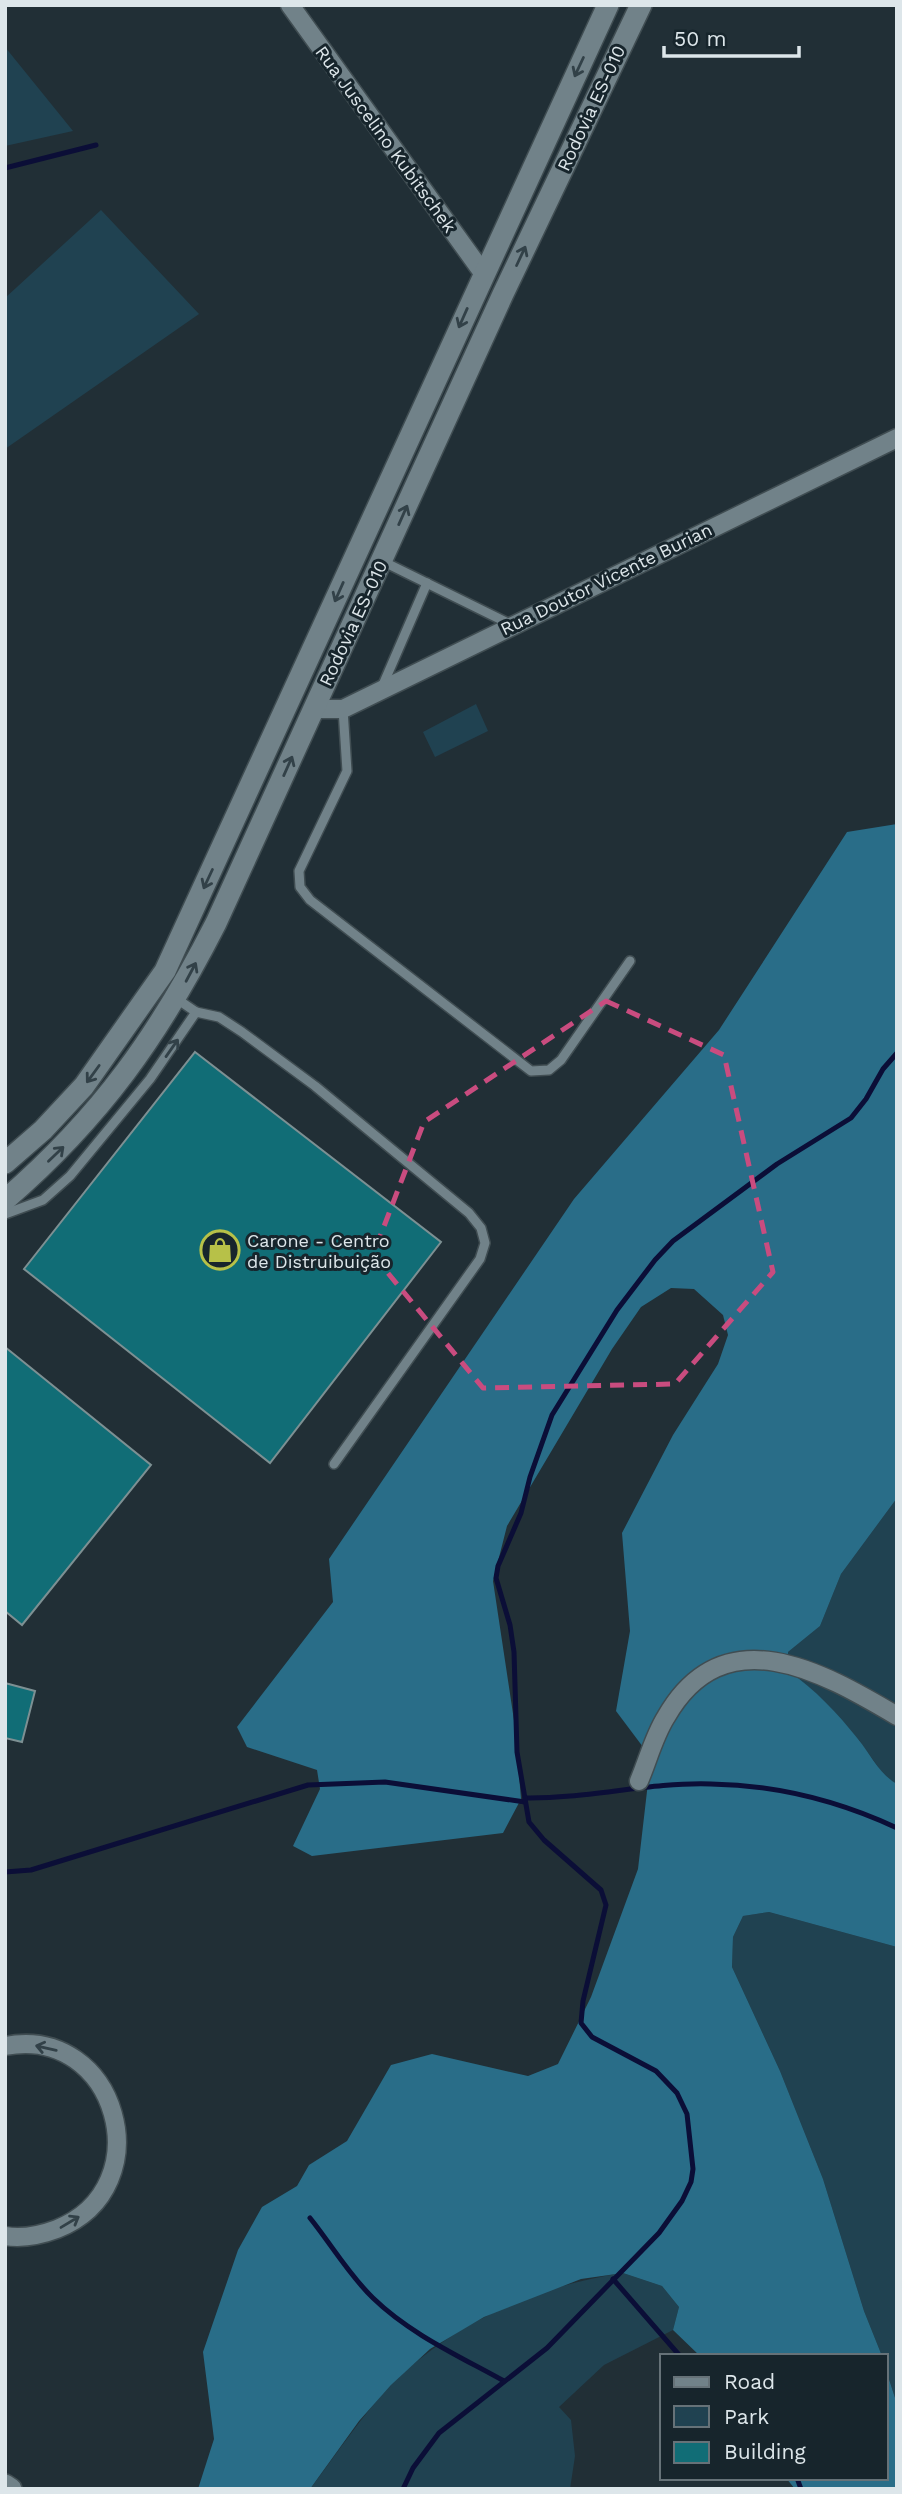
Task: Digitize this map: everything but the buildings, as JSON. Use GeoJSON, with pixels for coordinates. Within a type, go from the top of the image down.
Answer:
{"type":"FeatureCollection","features":[{"type":"Feature","properties":{"kind":"main road","name":"Rodovia ES-010"},"geometry":{"type":"LineString","coordinates":[[5,1163],[43,1130],[84,1086],[165,971],[608,5]]}},
{"type":"Feature","properties":{"kind":"main road","name":"Rodovia ES-010"},"geometry":{"type":"LineString","coordinates":[[5,1200],[96,1112],[147,1046],[177,999],[216,923],[641,5]]}},
{"type":"Feature","properties":{"kind":"main road"},"geometry":{"type":"LineString","coordinates":[[629,30],[650,5]]}},
{"type":"Feature","properties":{"kind":"main road"},"geometry":{"type":"LineString","coordinates":[[5,2485],[11,2489]]}},
{"type":"Feature","properties":{"kind":"street","name":"Rua Juscelino Kubitschek"},"geometry":{"type":"LineString","coordinates":[[290,5],[483,273]]}},
{"type":"Feature","properties":{"kind":"street","name":"Rua Doutor Vicente Burian"},"geometry":{"type":"LineString","coordinates":[[314,709],[343,709],[897,438]]}},
{"type":"Feature","properties":{"kind":"street"},"geometry":{"type":"LineString","coordinates":[[639,1781],[665,1718],[679,1696],[703,1672],[732,1661],[761,1659],[806,1670],[849,1687],[897,1716]]}},
{"type":"Feature","properties":{"kind":"street"},"geometry":{"type":"LineString","coordinates":[[5,2046],[19,2043],[50,2047],[79,2061],[101,2084],[115,2113],[119,2145],[112,2176],[95,2203],[71,2224],[41,2235],[5,2236]]}},
{"type":"Feature","properties":{"kind":"lane"},"geometry":{"type":"LineString","coordinates":[[382,561],[513,625]]}},
{"type":"Feature","properties":{"kind":"lane"},"geometry":{"type":"LineString","coordinates":[[380,690],[427,583]]}},
{"type":"Feature","properties":{"kind":"lane"},"geometry":{"type":"LineString","coordinates":[[343,709],[347,771],[299,872],[300,887],[310,900],[531,1071],[549,1070],[561,1060],[630,961]]}},
{"type":"Feature","properties":{"kind":"lane"},"geometry":{"type":"LineString","coordinates":[[177,999],[197,1012],[224,1020],[315,1086],[469,1213],[481,1228],[485,1243],[480,1259],[334,1464]]}},
{"type":"Feature","properties":{"kind":"lane"},"geometry":{"type":"LineString","coordinates":[[5,1214],[49,1197],[70,1176],[150,1079],[197,1012]]}},
{"type":"Feature","properties":{"kind":"highlighted area"},"geometry":{"type":"Polygon","coordinates":[[[606,1001],[724,1055],[773,1272],[675,1384],[483,1388],[373,1255],[424,1122],[606,1001]]]}},
{"type":"Feature","properties":{"kind":"green space"},"geometry":{"type":"Polygon","coordinates":[[[5,47],[73,131],[5,146],[5,47]]]}},
{"type":"Feature","properties":{"kind":"green space"},"geometry":{"type":"Polygon","coordinates":[[[101,210],[199,314],[5,449],[5,298],[101,210]]]}},
{"type":"Feature","properties":{"kind":"green space"},"geometry":{"type":"Polygon","coordinates":[[[476,704],[488,731],[435,757],[423,732],[476,704]]]}},
{"type":"Feature","properties":{"kind":"green space"},"geometry":{"type":"Polygon","coordinates":[[[897,1498],[897,1784],[886,1778],[859,1740],[788,1672],[788,1652],[820,1626],[841,1574],[897,1498]]]}},
{"type":"Feature","properties":{"kind":"green space"},"geometry":{"type":"Polygon","coordinates":[[[769,1912],[897,1947],[897,2404],[888,2376],[888,2354],[881,2354],[864,2311],[823,2179],[780,2071],[732,1967],[733,1937],[743,1916],[769,1912]]]}},
{"type":"Feature","properties":{"kind":"green space"},"geometry":{"type":"Polygon","coordinates":[[[623,2273],[662,2286],[679,2307],[673,2330],[604,2365],[559,2407],[571,2420],[575,2456],[570,2489],[310,2489],[381,2396],[416,2362],[442,2343],[469,2325],[529,2297],[591,2279],[623,2273]]]}},
{"type":"Feature","properties":{"kind":"shaded area"},"geometry":{"type":"Polygon","coordinates":[[[897,824],[897,1498],[841,1574],[820,1626],[788,1652],[788,1671],[834,1711],[880,1770],[897,1784],[897,1947],[769,1912],[743,1916],[733,1937],[732,1967],[780,2071],[823,2179],[864,2311],[881,2354],[698,2354],[673,2330],[679,2307],[662,2286],[623,2273],[581,2279],[484,2317],[430,2349],[391,2385],[359,2421],[310,2489],[198,2489],[214,2439],[203,2352],[238,2250],[262,2207],[297,2186],[309,2165],[347,2141],[391,2065],[432,2054],[528,2076],[558,2064],[591,1997],[638,1869],[649,1774],[646,1751],[616,1711],[630,1631],[622,1533],[673,1435],[718,1364],[728,1335],[723,1315],[694,1289],[671,1288],[641,1307],[612,1349],[507,1526],[493,1581],[515,1727],[521,1799],[503,1833],[312,1856],[293,1846],[320,1789],[317,1770],[247,1747],[237,1727],[333,1602],[329,1559],[574,1199],[719,1030],[847,832],[897,824]]]}},
{"type":"Feature","properties":{"kind":"shaded area"},"geometry":{"type":"Polygon","coordinates":[[[888,2376],[897,2404],[897,2489],[795,2489],[788,2480],[888,2480],[888,2376]]]}},
{"type":"Feature","properties":{"kind":"waterway"},"geometry":{"type":"LineString","coordinates":[[5,168],[96,145]]}},
{"type":"Feature","properties":{"kind":"waterway"},"geometry":{"type":"LineString","coordinates":[[403,2489],[413,2468],[439,2433],[547,2348],[659,2233],[682,2201],[691,2182],[693,2169],[687,2114],[677,2093],[656,2071],[592,2037],[581,2023],[583,2001],[606,1905],[601,1890],[544,1840],[529,1822],[517,1752],[514,1652],[510,1625],[496,1578],[498,1566],[521,1513],[530,1477],[552,1415],[617,1310],[655,1260],[673,1241],[777,1164],[851,1118],[866,1099],[883,1069],[897,1053]]}},
{"type":"Feature","properties":{"kind":"waterway"},"geometry":{"type":"LineString","coordinates":[[5,1872],[31,1870],[308,1785],[385,1782],[525,1802]]}},
{"type":"Feature","properties":{"kind":"waterway"},"geometry":{"type":"LineString","coordinates":[[525,1798],[572,1796],[664,1785],[735,1785],[783,1791],[830,1802],[897,1828]]}},
{"type":"Feature","properties":{"kind":"waterway"},"geometry":{"type":"LineString","coordinates":[[310,2218],[356,2279],[387,2311],[436,2344],[504,2381]]}},
{"type":"Feature","properties":{"kind":"waterway"},"geometry":{"type":"LineString","coordinates":[[613,2279],[678,2354]]}},
{"type":"Feature","properties":{"kind":"waterway"},"geometry":{"type":"LineString","coordinates":[[798,2480],[801,2489]]}},
{"type":"Feature","properties":{"kind":"place","name":"Carone - Centro de Distruibuição"},"geometry":{"type":"Point","coordinates":[220,1250]}}]}
